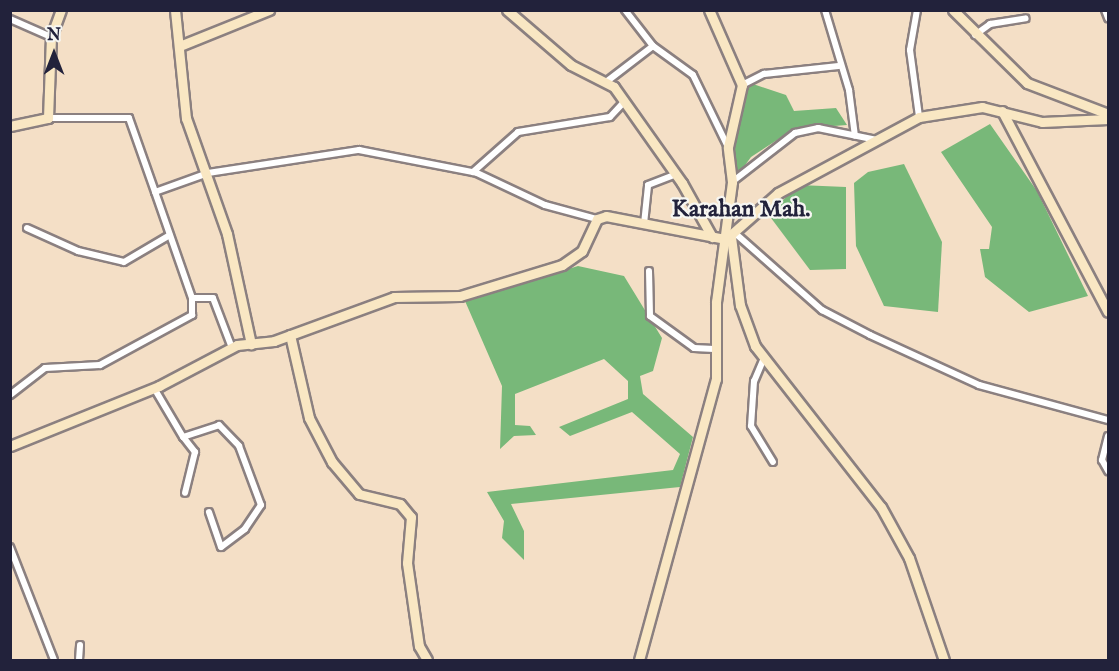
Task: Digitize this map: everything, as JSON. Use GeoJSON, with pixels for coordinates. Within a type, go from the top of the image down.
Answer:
{"type":"FeatureCollection","features":[{"type":"Feature","properties":{"kind":"street"},"geometry":{"type":"LineString","coordinates":[[48,118],[51,37],[61,10]]}},
{"type":"Feature","properties":{"kind":"street"},"geometry":{"type":"LineString","coordinates":[[175,10],[182,45],[186,118],[208,173],[251,344]]}},
{"type":"Feature","properties":{"kind":"street"},"geometry":{"type":"LineString","coordinates":[[182,45],[268,10]]}},
{"type":"Feature","properties":{"kind":"street"},"geometry":{"type":"LineString","coordinates":[[507,10],[571,64],[606,82],[625,101],[676,174],[712,237]]}},
{"type":"Feature","properties":{"kind":"street"},"geometry":{"type":"LineString","coordinates":[[625,10],[653,45],[693,75],[728,147]]}},
{"type":"Feature","properties":{"kind":"street"},"geometry":{"type":"LineString","coordinates":[[639,660],[711,411],[714,349],[731,237],[732,182],[728,147],[742,85],[709,10]]}},
{"type":"Feature","properties":{"kind":"street"},"geometry":{"type":"LineString","coordinates":[[825,10],[855,136]]}},
{"type":"Feature","properties":{"kind":"street"},"geometry":{"type":"LineString","coordinates":[[917,10],[910,50],[919,117]]}},
{"type":"Feature","properties":{"kind":"street"},"geometry":{"type":"LineString","coordinates":[[953,10],[975,35],[1027,83],[1108,114]]}},
{"type":"Feature","properties":{"kind":"street"},"geometry":{"type":"LineString","coordinates":[[1105,10],[1108,18]]}},
{"type":"Feature","properties":{"kind":"street"},"geometry":{"type":"LineString","coordinates":[[975,35],[990,24],[1026,18]]}},
{"type":"Feature","properties":{"kind":"street"},"geometry":{"type":"LineString","coordinates":[[10,19],[51,37]]}},
{"type":"Feature","properties":{"kind":"street"},"geometry":{"type":"LineString","coordinates":[[606,82],[653,45]]}},
{"type":"Feature","properties":{"kind":"street"},"geometry":{"type":"LineString","coordinates":[[742,85],[764,74],[839,66]]}},
{"type":"Feature","properties":{"kind":"street"},"geometry":{"type":"LineString","coordinates":[[472,172],[518,132],[610,117],[625,101]]}},
{"type":"Feature","properties":{"kind":"street"},"geometry":{"type":"LineString","coordinates":[[731,237],[778,193],[919,117],[982,107],[1042,122],[1108,119]]}},
{"type":"Feature","properties":{"kind":"street"},"geometry":{"type":"LineString","coordinates":[[1002,111],[1108,312]]}},
{"type":"Feature","properties":{"kind":"street"},"geometry":{"type":"LineString","coordinates":[[10,126],[48,118],[129,118],[192,298],[192,315],[114,358],[100,365],[45,368],[10,395]]}},
{"type":"Feature","properties":{"kind":"street"},"geometry":{"type":"LineString","coordinates":[[732,182],[795,133],[818,129],[876,140]]}},
{"type":"Feature","properties":{"kind":"street"},"geometry":{"type":"LineString","coordinates":[[155,192],[208,173],[359,150],[472,172],[545,205],[597,219],[615,217],[712,237],[731,237],[822,310],[870,335],[979,385],[1108,420]]}},
{"type":"Feature","properties":{"kind":"street"},"geometry":{"type":"LineString","coordinates":[[644,224],[648,185],[676,174]]}},
{"type":"Feature","properties":{"kind":"street"},"geometry":{"type":"LineString","coordinates":[[10,446],[153,388],[232,348],[290,335],[394,297],[460,296],[562,265],[582,251],[597,219]]}},
{"type":"Feature","properties":{"kind":"street"},"geometry":{"type":"LineString","coordinates":[[27,228],[78,250],[124,262],[170,235]]}},
{"type":"Feature","properties":{"kind":"street"},"geometry":{"type":"LineString","coordinates":[[731,237],[743,317],[764,358],[858,472],[897,533],[944,660]]}},
{"type":"Feature","properties":{"kind":"street"},"geometry":{"type":"LineString","coordinates":[[649,272],[650,316],[694,348],[714,349]]}},
{"type":"Feature","properties":{"kind":"street"},"geometry":{"type":"LineString","coordinates":[[192,298],[213,298],[232,348]]}},
{"type":"Feature","properties":{"kind":"street"},"geometry":{"type":"LineString","coordinates":[[290,335],[309,418],[332,462],[359,494],[400,504],[411,517],[407,563],[420,646],[427,660]]}},
{"type":"Feature","properties":{"kind":"street"},"geometry":{"type":"LineString","coordinates":[[764,358],[754,381],[751,426],[773,462]]}},
{"type":"Feature","properties":{"kind":"street"},"geometry":{"type":"LineString","coordinates":[[153,388],[183,437],[195,452],[185,493]]}},
{"type":"Feature","properties":{"kind":"street"},"geometry":{"type":"LineString","coordinates":[[183,437],[225,426],[238,446],[261,505],[245,529],[221,547],[209,512]]}},
{"type":"Feature","properties":{"kind":"street"},"geometry":{"type":"LineString","coordinates":[[1108,436],[1102,460],[1108,471]]}},
{"type":"Feature","properties":{"kind":"street"},"geometry":{"type":"LineString","coordinates":[[10,547],[54,660]]}},
{"type":"Feature","properties":{"kind":"street"},"geometry":{"type":"LineString","coordinates":[[79,660],[80,645]]}},
{"type":"Feature","properties":{"kind":"green space"},"geometry":{"type":"Polygon","coordinates":[[[753,84],[786,95],[794,111],[836,108],[847,125],[794,129],[751,157],[735,179],[728,147],[742,85],[753,84]]]}},
{"type":"Feature","properties":{"kind":"green space"},"geometry":{"type":"Polygon","coordinates":[[[990,124],[1037,191],[1088,296],[1029,312],[985,277],[980,249],[989,249],[992,227],[941,152],[990,124]]]}},
{"type":"Feature","properties":{"kind":"green space"},"geometry":{"type":"Polygon","coordinates":[[[904,164],[942,242],[938,312],[884,306],[856,246],[854,183],[868,172],[904,164]]]}},
{"type":"Feature","properties":{"kind":"green space"},"geometry":{"type":"Polygon","coordinates":[[[799,185],[846,187],[846,269],[810,270],[768,214],[799,185]]]}},
{"type":"Feature","properties":{"kind":"green space"},"geometry":{"type":"Polygon","coordinates":[[[578,266],[624,276],[662,338],[653,371],[640,376],[643,394],[693,437],[680,487],[511,504],[524,531],[524,560],[502,538],[504,521],[487,492],[673,470],[680,454],[632,412],[570,436],[559,427],[628,399],[628,381],[604,359],[515,394],[515,425],[530,426],[536,435],[514,436],[500,449],[502,386],[465,301],[578,266]]]}},
{"type":"Feature","properties":{"kind":"district","name":"Karahan Mah."},"geometry":{"type":"Point","coordinates":[741,210]}}]}
